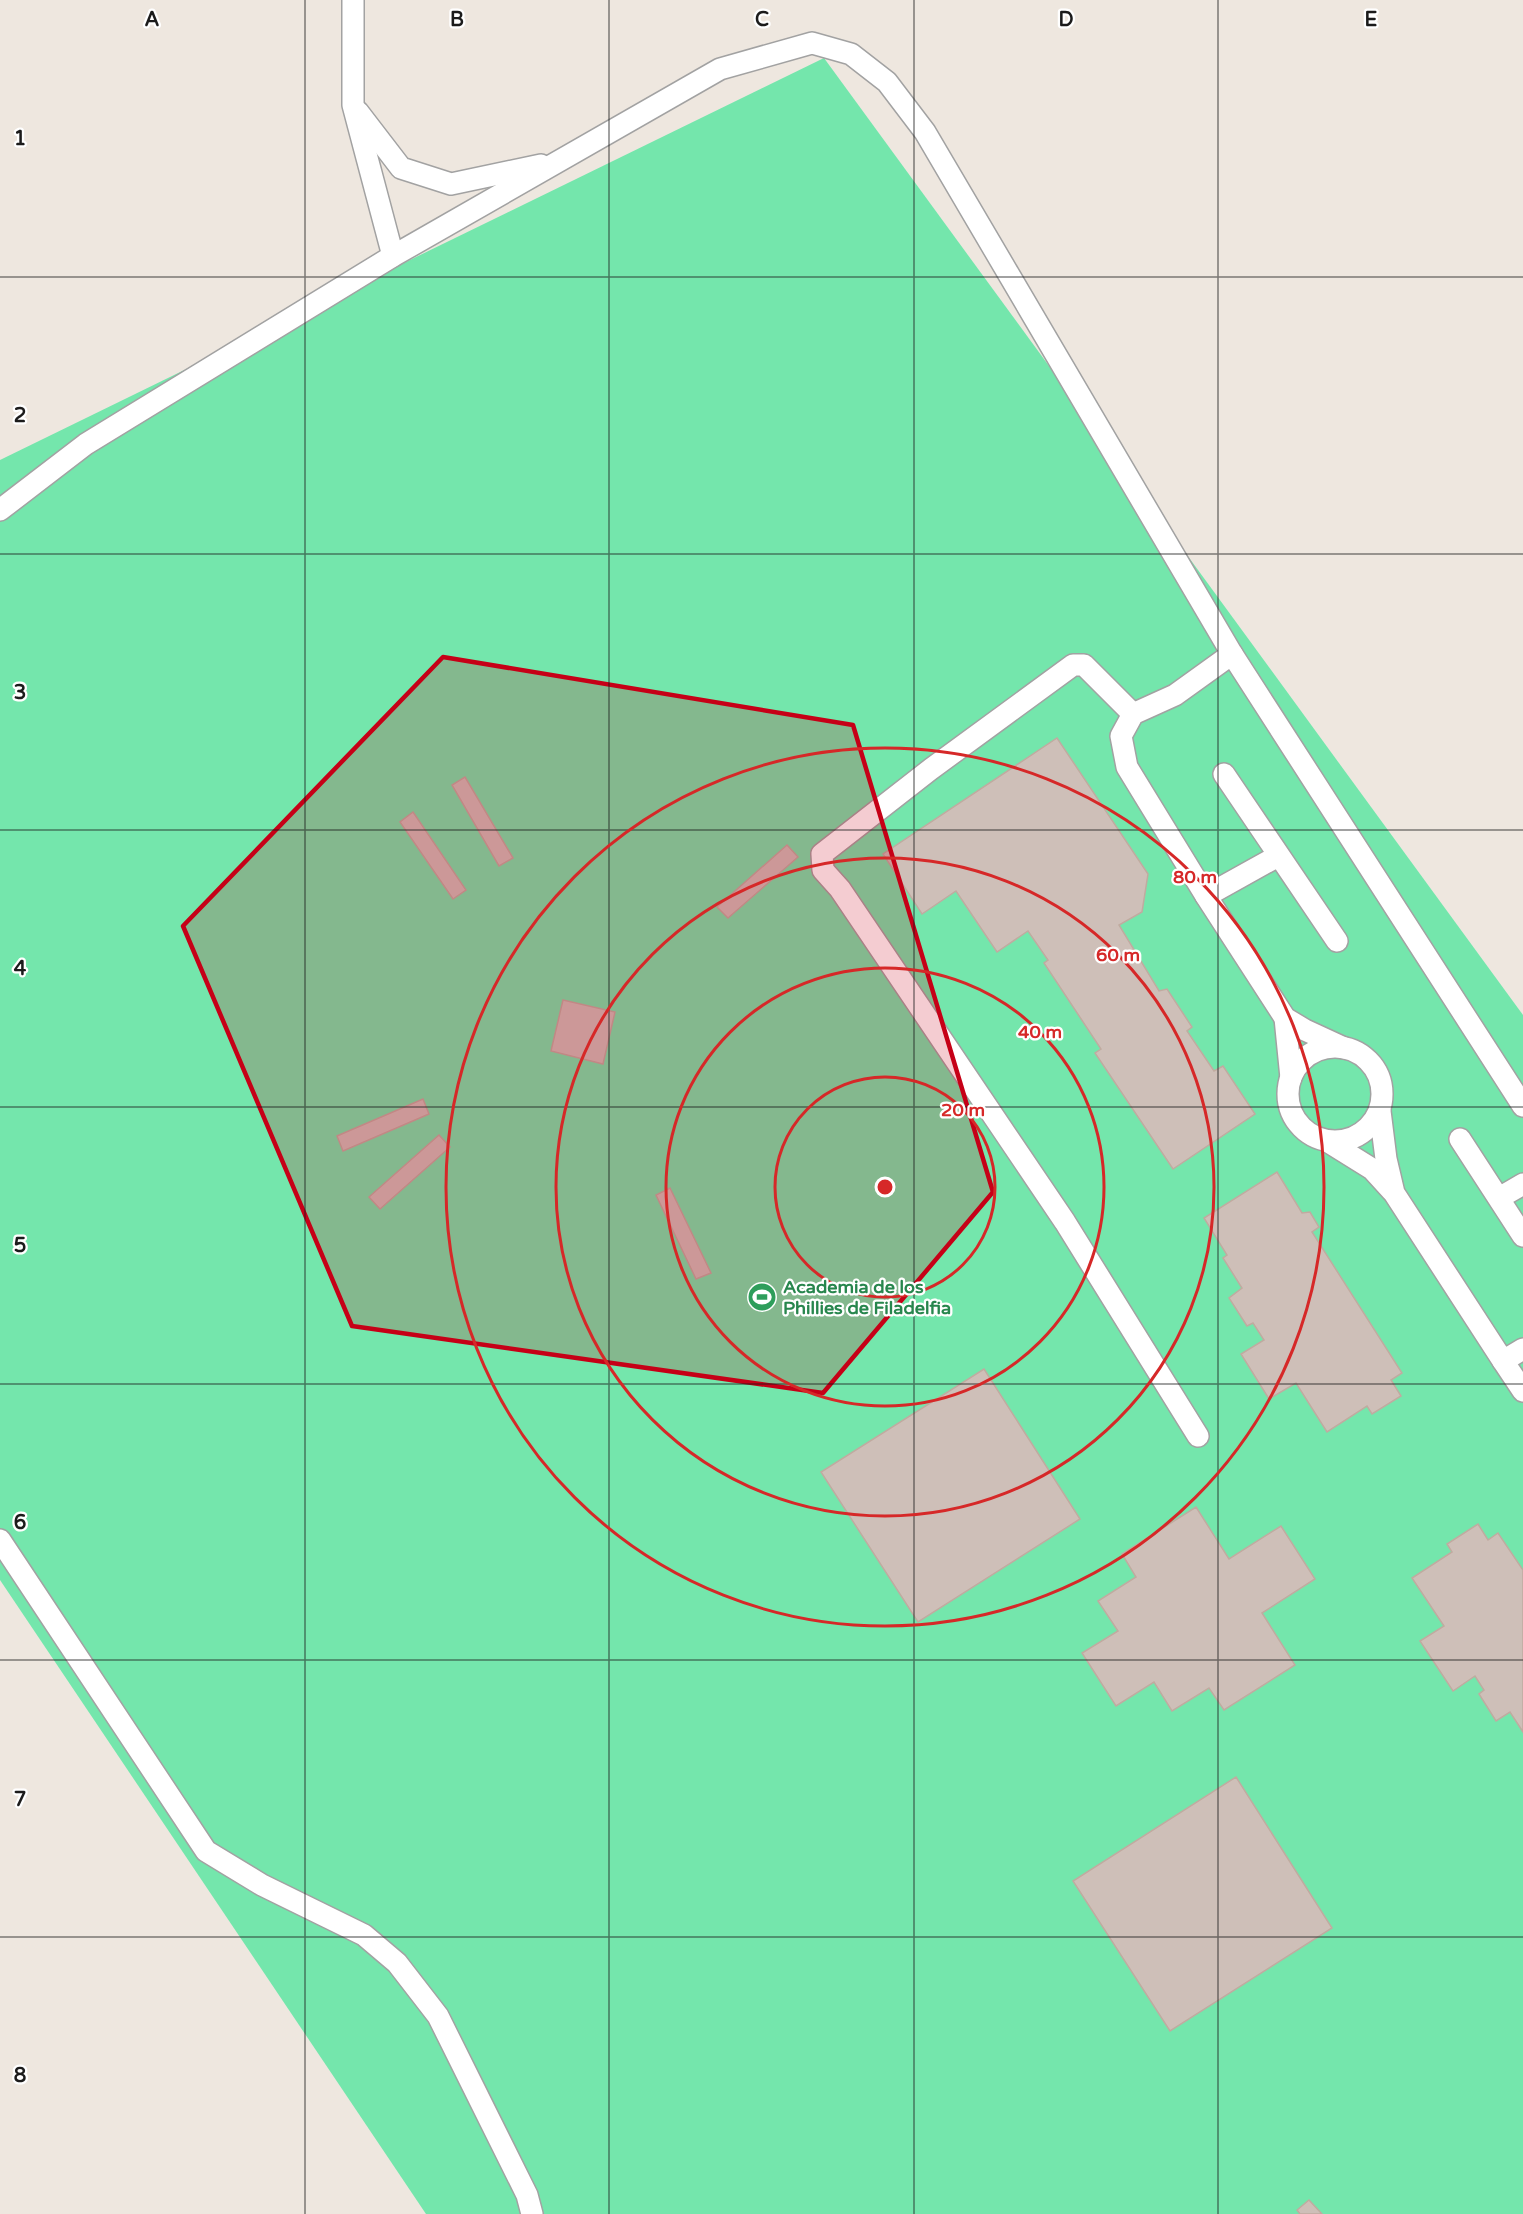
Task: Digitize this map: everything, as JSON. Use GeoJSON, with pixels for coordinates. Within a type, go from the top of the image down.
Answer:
{"type":"FeatureCollection","features":[{"type":"Feature","properties":{"kind":"lane"},"geometry":{"type":"LineString","coordinates":[[353,0],[353,105],[393,256]]}},
{"type":"Feature","properties":{"kind":"lane"},"geometry":{"type":"LineString","coordinates":[[0,510],[86,444],[393,256],[720,69],[812,43],[851,54],[887,82],[925,132],[1232,654],[1523,1106]]}},
{"type":"Feature","properties":{"kind":"lane"},"geometry":{"type":"LineString","coordinates":[[353,105],[401,168],[451,184],[560,161]]}},
{"type":"Feature","properties":{"kind":"lane"},"geometry":{"type":"LineString","coordinates":[[1232,654],[1175,695],[1133,714],[1121,736],[1127,767],[1206,896],[1285,1018],[1305,1030],[1359,1054],[1371,1064],[1380,1078],[1383,1094],[1380,1111],[1386,1159],[1394,1193]]}},
{"type":"Feature","properties":{"kind":"lane"},"geometry":{"type":"LineString","coordinates":[[1133,714],[1084,665],[1073,665],[822,854],[822,862],[823,870],[840,889],[1065,1222],[1198,1436]]}},
{"type":"Feature","properties":{"kind":"lane"},"geometry":{"type":"LineString","coordinates":[[1224,774],[1337,941]]}},
{"type":"Feature","properties":{"kind":"lane"},"geometry":{"type":"LineString","coordinates":[[1206,896],[1278,856]]}},
{"type":"Feature","properties":{"kind":"lane"},"geometry":{"type":"LineString","coordinates":[[1285,1018],[1291,1078],[1288,1094],[1291,1111],[1299,1125],[1312,1135],[1327,1141],[1372,1169],[1394,1193],[1523,1391]]}},
{"type":"Feature","properties":{"kind":"lane"},"geometry":{"type":"LineString","coordinates":[[1291,1078],[1299,1064],[1312,1053],[1327,1047],[1344,1048]]}},
{"type":"Feature","properties":{"kind":"lane"},"geometry":{"type":"LineString","coordinates":[[1327,1141],[1344,1141],[1359,1135],[1372,1125],[1380,1111]]}},
{"type":"Feature","properties":{"kind":"lane"},"geometry":{"type":"LineString","coordinates":[[1460,1139],[1523,1236]]}},
{"type":"Feature","properties":{"kind":"lane"},"geometry":{"type":"LineString","coordinates":[[1498,1198],[1523,1184]]}},
{"type":"Feature","properties":{"kind":"lane"},"geometry":{"type":"LineString","coordinates":[[1503,1361],[1523,1349]]}},
{"type":"Feature","properties":{"kind":"lane"},"geometry":{"type":"LineString","coordinates":[[0,1539],[206,1851],[262,1885],[364,1935],[397,1963],[438,2016],[527,2195],[532,2214]]}},
{"type":"Feature","properties":{"kind":"highlighted area"},"geometry":{"type":"Polygon","coordinates":[[[443,657],[853,725],[993,1192],[823,1393],[352,1326],[183,926],[443,657]]]}},
{"type":"Feature","properties":{"kind":"green space","name":"Academia de los Phillies de Filadelfia"},"geometry":{"type":"Polygon","coordinates":[[[824,58],[1523,1015],[1523,2214],[426,2214],[0,1580],[0,460],[824,58]]]}},
{"type":"Feature","properties":{"kind":"building"},"geometry":{"type":"Polygon","coordinates":[[[1057,738],[1148,874],[1142,912],[1119,925],[1159,991],[1167,989],[1192,1027],[1187,1031],[1214,1071],[1223,1066],[1255,1114],[1173,1169],[1095,1053],[1101,1049],[1044,963],[1048,960],[1028,931],[997,952],[956,891],[922,914],[883,854],[1057,738]]]}},
{"type":"Feature","properties":{"kind":"building"},"geometry":{"type":"Polygon","coordinates":[[[465,777],[513,858],[499,866],[452,785],[465,777]]]}},
{"type":"Feature","properties":{"kind":"building"},"geometry":{"type":"Polygon","coordinates":[[[413,812],[466,890],[453,899],[400,822],[413,812]]]}},
{"type":"Feature","properties":{"kind":"building"},"geometry":{"type":"Polygon","coordinates":[[[787,845],[798,857],[728,918],[717,907],[787,845]]]}},
{"type":"Feature","properties":{"kind":"building"},"geometry":{"type":"Polygon","coordinates":[[[563,1000],[615,1012],[603,1064],[551,1051],[563,1000]]]}},
{"type":"Feature","properties":{"kind":"building"},"geometry":{"type":"Polygon","coordinates":[[[423,1099],[429,1114],[343,1151],[337,1136],[423,1099]]]}},
{"type":"Feature","properties":{"kind":"building"},"geometry":{"type":"Polygon","coordinates":[[[439,1135],[450,1147],[380,1209],[369,1197],[439,1135]]]}},
{"type":"Feature","properties":{"kind":"building"},"geometry":{"type":"Polygon","coordinates":[[[1277,1172],[1302,1213],[1310,1212],[1319,1227],[1312,1232],[1402,1373],[1391,1380],[1401,1396],[1372,1414],[1367,1406],[1327,1432],[1296,1383],[1269,1399],[1241,1354],[1264,1340],[1253,1323],[1247,1326],[1229,1298],[1242,1288],[1223,1258],[1227,1255],[1204,1218],[1277,1172]]]}},
{"type":"Feature","properties":{"kind":"building"},"geometry":{"type":"Polygon","coordinates":[[[670,1188],[711,1273],[696,1279],[656,1195],[670,1188]]]}},
{"type":"Feature","properties":{"kind":"building"},"geometry":{"type":"Polygon","coordinates":[[[984,1369],[1080,1519],[918,1622],[821,1472],[984,1369]]]}},
{"type":"Feature","properties":{"kind":"building"},"geometry":{"type":"Polygon","coordinates":[[[1196,1507],[1229,1559],[1281,1526],[1315,1579],[1262,1613],[1295,1665],[1224,1710],[1209,1688],[1172,1711],[1154,1682],[1116,1706],[1082,1653],[1118,1631],[1098,1601],[1136,1577],[1122,1554],[1196,1507]]]}},
{"type":"Feature","properties":{"kind":"building"},"geometry":{"type":"Polygon","coordinates":[[[1478,1524],[1488,1540],[1498,1533],[1523,1570],[1523,1732],[1510,1712],[1496,1721],[1479,1694],[1484,1690],[1475,1676],[1453,1691],[1420,1641],[1444,1626],[1412,1578],[1452,1552],[1447,1544],[1478,1524]]]}},
{"type":"Feature","properties":{"kind":"building"},"geometry":{"type":"Polygon","coordinates":[[[1236,1777],[1332,1928],[1170,2031],[1073,1881],[1236,1777]]]}},
{"type":"Feature","properties":{"kind":"building"},"geometry":{"type":"Polygon","coordinates":[[[1309,2200],[1322,2214],[1300,2214],[1297,2210],[1309,2200]]]}},
{"type":"Feature","properties":{"kind":"place","name":"Academia de los Phillies de Filadelfia"},"geometry":{"type":"Point","coordinates":[762,1297]}}]}
